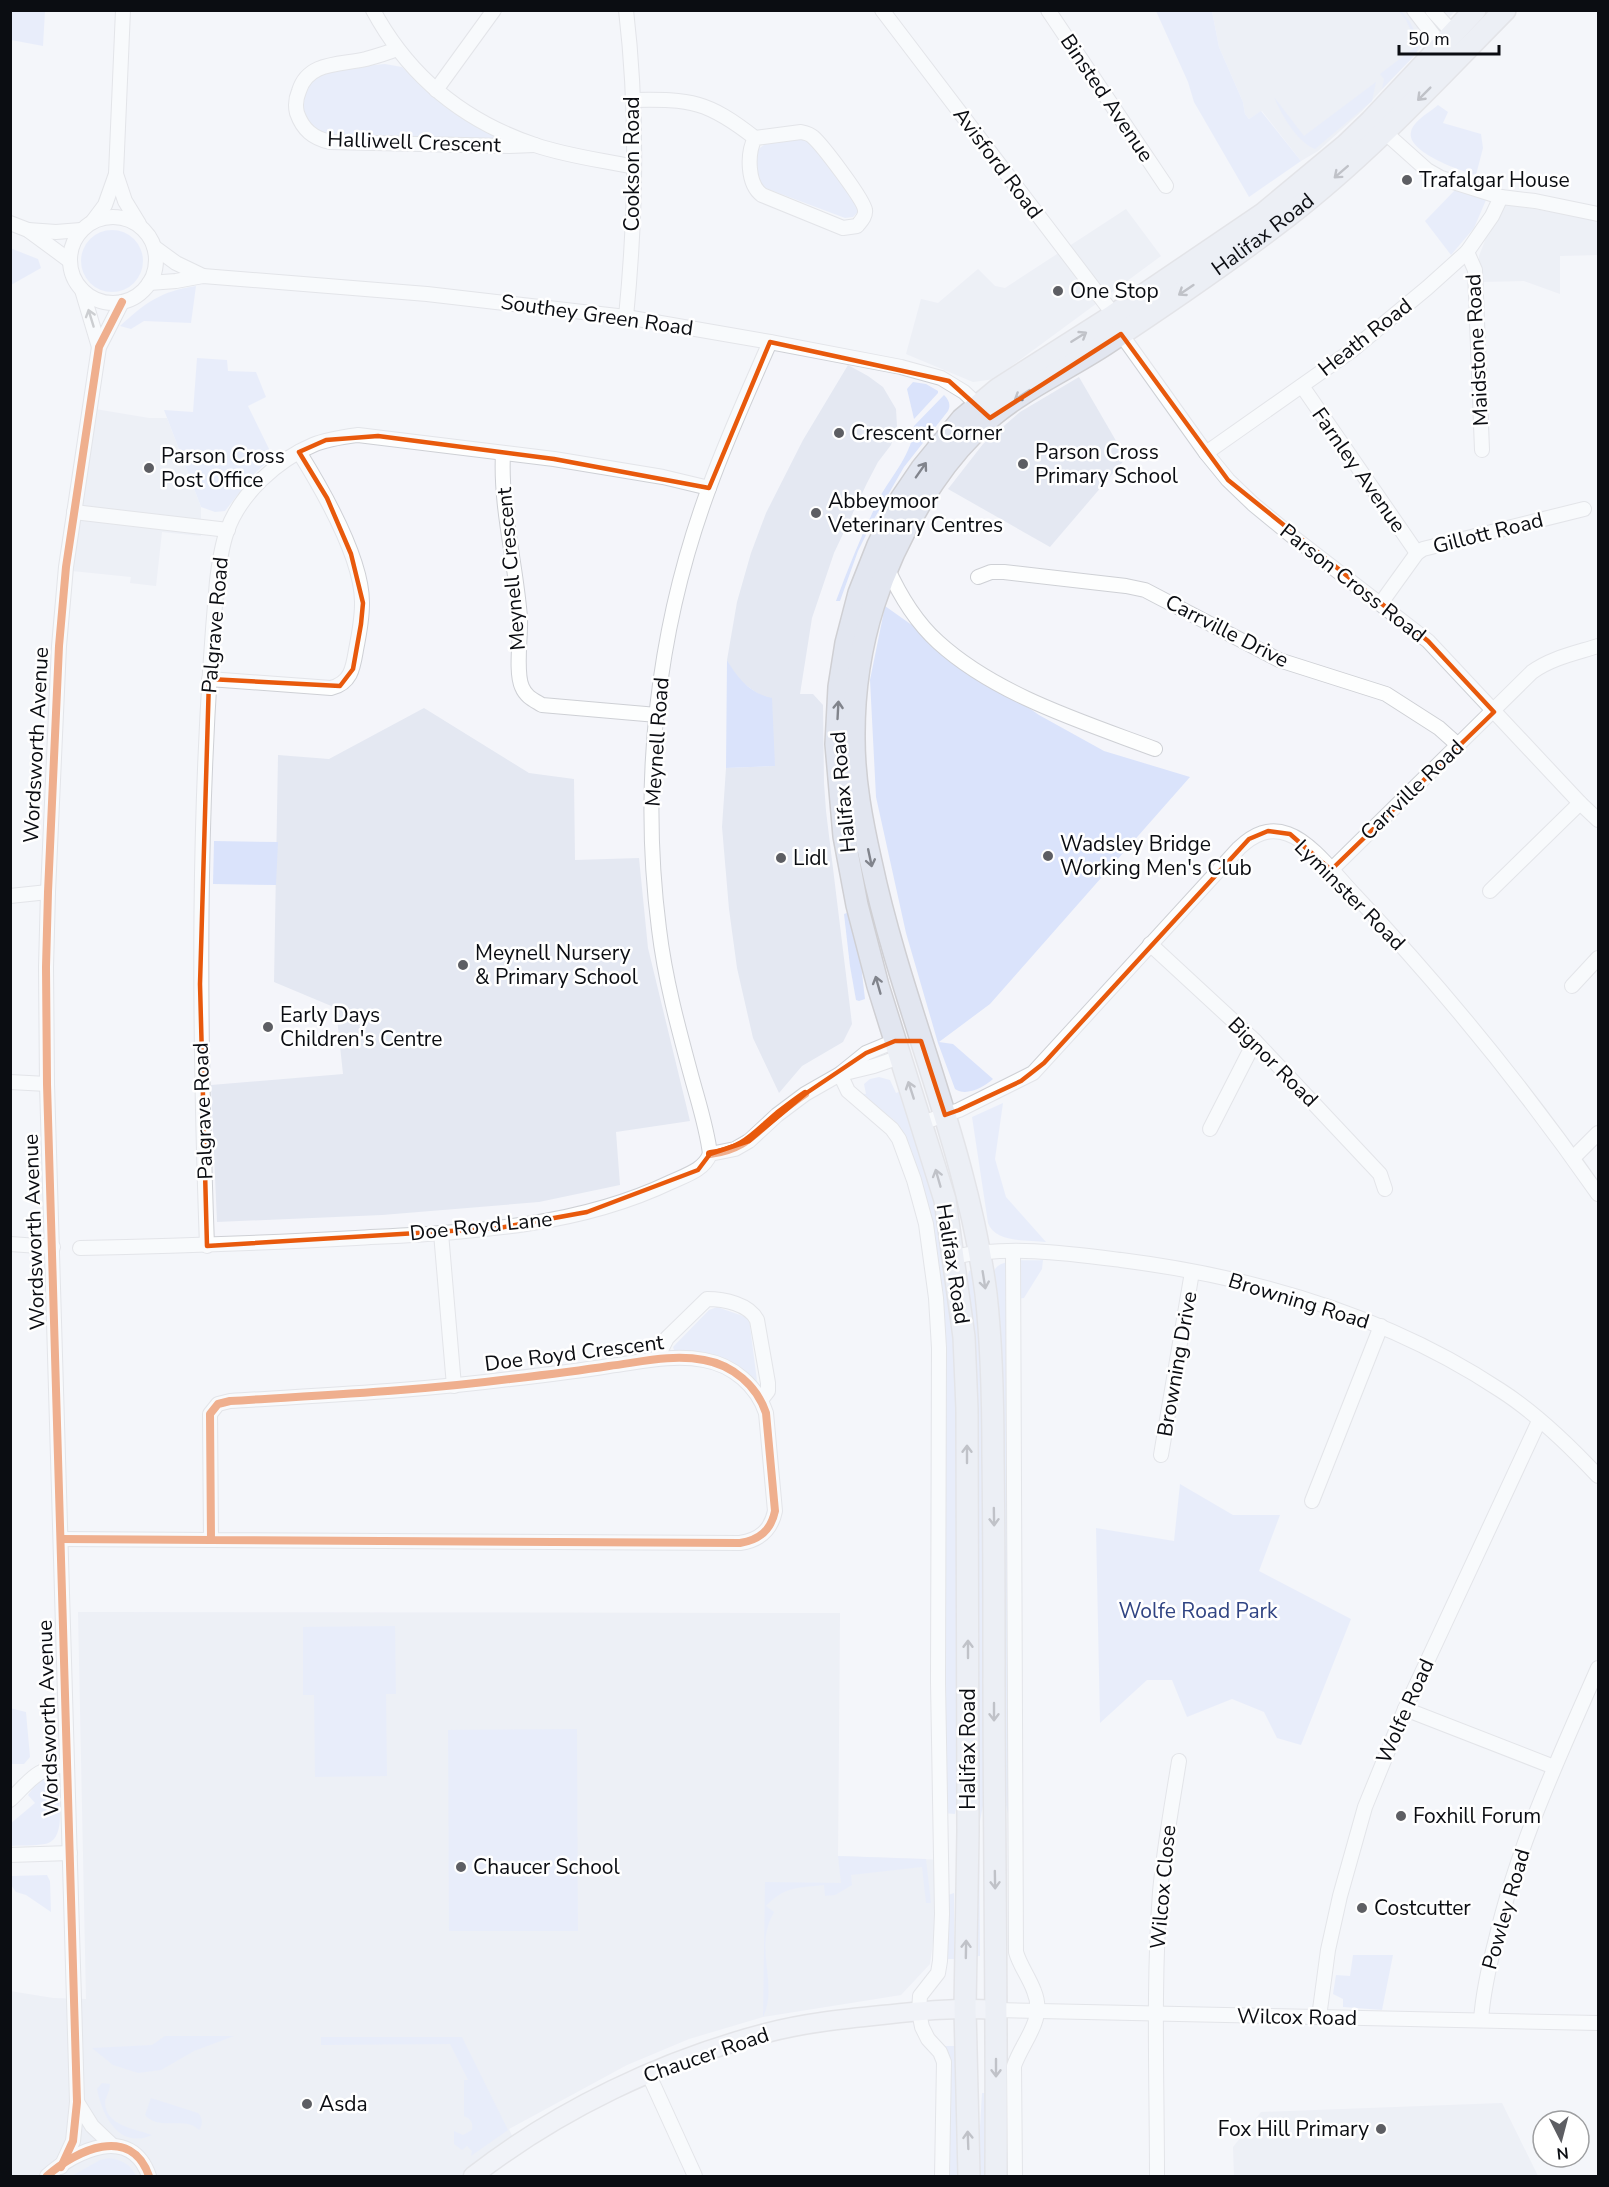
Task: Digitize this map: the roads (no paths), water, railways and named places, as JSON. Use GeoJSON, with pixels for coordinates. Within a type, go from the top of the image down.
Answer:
{"type":"FeatureCollection","features":[{"type":"Feature","properties":{"kind":"highway","name":"Halifax Road"},"geometry":{"type":"LineString","coordinates":[[1378,127],[1448,38],[1475,10]]}},
{"type":"Feature","properties":{"kind":"highway","name":"Halifax Road"},"geometry":{"type":"LineString","coordinates":[[969,2176],[965,2008],[968,1832],[964,1337],[945,1200],[878,986],[856,905],[844,836],[836,744],[839,687],[853,613],[878,545],[901,499],[947,435],[984,411],[1034,388],[1118,325],[1208,274],[1289,215],[1378,127],[1463,55],[1505,10]]}},
{"type":"Feature","properties":{"kind":"highway"},"geometry":{"type":"LineString","coordinates":[[1448,38],[1463,55]]}},
{"type":"Feature","properties":{"kind":"highway","name":"Halifax Road"},"geometry":{"type":"LineString","coordinates":[[984,411],[913,515],[887,567],[872,606],[862,646],[855,688],[854,744],[857,792],[878,897],[968,1194],[979,1252],[990,1341],[993,1410],[996,2176]]}},
{"type":"Feature","properties":{"kind":"highway"},"geometry":{"type":"LineString","coordinates":[[898,1049],[911,1052],[921,1041]]}},
{"type":"Feature","properties":{"kind":"main road","name":"Chaucer Road"},"geometry":{"type":"LineString","coordinates":[[473,2176],[528,2137],[605,2094],[688,2057],[766,2033],[852,2018],[965,2008],[996,2010]]}},
{"type":"Feature","properties":{"kind":"street"},"geometry":{"type":"LineString","coordinates":[[116,174],[125,201],[154,247],[155,265],[149,283],[140,293],[122,302],[107,303],[82,290],[71,272],[70,261],[75,239],[105,205],[116,174],[123,10]]}},
{"type":"Feature","properties":{"kind":"street","name":"Halliwell Crescent"},"geometry":{"type":"LineString","coordinates":[[373,10],[397,49],[436,90],[456,107],[487,125],[535,145],[634,167]]}},
{"type":"Feature","properties":{"kind":"street"},"geometry":{"type":"LineString","coordinates":[[436,90],[494,10]]}},
{"type":"Feature","properties":{"kind":"street","name":"Cookson Road"},"geometry":{"type":"LineString","coordinates":[[626,10],[633,100],[634,167],[631,261],[626,317]]}},
{"type":"Feature","properties":{"kind":"street","name":"Avisford Road"},"geometry":{"type":"LineString","coordinates":[[882,10],[1118,325]]}},
{"type":"Feature","properties":{"kind":"street","name":"Binsted Avenue"},"geometry":{"type":"LineString","coordinates":[[1048,10],[1166,186]]}},
{"type":"Feature","properties":{"kind":"street"},"geometry":{"type":"LineString","coordinates":[[1414,10],[1448,38]]}},
{"type":"Feature","properties":{"kind":"street"},"geometry":{"type":"LineString","coordinates":[[1432,10],[1448,38]]}},
{"type":"Feature","properties":{"kind":"street","name":"Halliwell Crescent"},"geometry":{"type":"LineString","coordinates":[[397,49],[365,59],[319,68],[308,75],[300,86],[296,98],[296,109],[301,123],[308,132],[318,139],[330,142],[535,145]]}},
{"type":"Feature","properties":{"kind":"street"},"geometry":{"type":"LineString","coordinates":[[633,100],[668,99],[708,107],[724,114],[755,138],[801,132],[813,137],[862,203],[866,211],[864,217],[856,226],[843,228],[762,195],[753,184],[750,152],[755,138]]}},
{"type":"Feature","properties":{"kind":"street"},"geometry":{"type":"LineString","coordinates":[[1378,127],[1427,170],[1441,178],[1501,196],[1599,214]]}},
{"type":"Feature","properties":{"kind":"street","name":"Heath Road"},"geometry":{"type":"LineString","coordinates":[[1206,453],[1351,351],[1426,288],[1467,252],[1487,223],[1501,196]]}},
{"type":"Feature","properties":{"kind":"street"},"geometry":{"type":"LineString","coordinates":[[93,221],[105,217],[117,217],[140,226]]}},
{"type":"Feature","properties":{"kind":"street"},"geometry":{"type":"LineString","coordinates":[[10,223],[28,230],[70,261]]}},
{"type":"Feature","properties":{"kind":"street"},"geometry":{"type":"LineString","coordinates":[[28,230],[56,232],[81,230]]}},
{"type":"Feature","properties":{"kind":"street","name":"Southey Green Road"},"geometry":{"type":"LineString","coordinates":[[154,247],[176,263],[203,276]]}},
{"type":"Feature","properties":{"kind":"street","name":"Maidstone Road"},"geometry":{"type":"LineString","coordinates":[[1467,252],[1475,270],[1482,450]]}},
{"type":"Feature","properties":{"kind":"street","name":"Southey Green Road"},"geometry":{"type":"LineString","coordinates":[[149,283],[203,276],[427,294],[626,317],[901,367],[949,381],[984,411]]}},
{"type":"Feature","properties":{"kind":"street","name":"Wordsworth Avenue"},"geometry":{"type":"LineString","coordinates":[[82,290],[99,347]]}},
{"type":"Feature","properties":{"kind":"street","name":"Wordsworth Avenue"},"geometry":{"type":"LineString","coordinates":[[60,2167],[73,2141],[77,2102],[47,1084],[48,892],[58,646],[74,512],[99,347],[122,302]]}},
{"type":"Feature","properties":{"kind":"street","name":"Parson Cross Road"},"geometry":{"type":"LineString","coordinates":[[1118,325],[1206,453],[1228,480],[1253,504],[1428,641],[1580,803],[1599,820]]}},
{"type":"Feature","properties":{"kind":"street","name":"Meynell Road"},"geometry":{"type":"LineString","coordinates":[[710,1154],[678,1029],[659,930],[651,823],[652,752],[664,659],[675,603],[709,488],[770,342]]}},
{"type":"Feature","properties":{"kind":"street","name":"Farnley Avenue"},"geometry":{"type":"LineString","coordinates":[[1302,386],[1417,553]]}},
{"type":"Feature","properties":{"kind":"street","name":"Palgrave Road"},"geometry":{"type":"LineString","coordinates":[[207,1246],[200,984],[204,771],[209,679],[221,552],[228,530],[241,506],[262,479],[299,452],[326,440],[358,435],[628,471],[709,488]]}},
{"type":"Feature","properties":{"kind":"street"},"geometry":{"type":"LineString","coordinates":[[209,679],[331,688],[340,686],[348,679],[353,669],[363,603],[360,584],[351,554],[327,498],[299,452]]}},
{"type":"Feature","properties":{"kind":"street","name":"Meynell Crescent"},"geometry":{"type":"LineString","coordinates":[[502,453],[504,503],[519,605],[521,686],[532,700],[542,705],[657,715]]}},
{"type":"Feature","properties":{"kind":"street","name":"Gillott Road"},"geometry":{"type":"LineString","coordinates":[[1381,603],[1417,553],[1432,545],[1584,509]]}},
{"type":"Feature","properties":{"kind":"street"},"geometry":{"type":"LineString","coordinates":[[74,512],[228,530]]}},
{"type":"Feature","properties":{"kind":"street"},"geometry":{"type":"LineString","coordinates":[[887,567],[906,603],[937,642],[968,665],[1044,707],[1155,749]]}},
{"type":"Feature","properties":{"kind":"street","name":"Carrville Drive"},"geometry":{"type":"LineString","coordinates":[[978,577],[991,572],[1004,572],[1145,590],[1279,660],[1386,694],[1439,728],[1458,745]]}},
{"type":"Feature","properties":{"kind":"street"},"geometry":{"type":"LineString","coordinates":[[872,606],[895,600],[906,603]]}},
{"type":"Feature","properties":{"kind":"street","name":"Carrville Road"},"geometry":{"type":"LineString","coordinates":[[1331,870],[1540,666],[1599,646]]}},
{"type":"Feature","properties":{"kind":"street"},"geometry":{"type":"LineString","coordinates":[[1490,891],[1580,803]]}},
{"type":"Feature","properties":{"kind":"street","name":"Lyminster Road"},"geometry":{"type":"LineString","coordinates":[[922,1123],[1001,1090],[1033,1073],[1239,848],[1257,834],[1268,831],[1290,834],[1308,847],[1331,870],[1431,980],[1501,1063],[1599,1194]]}},
{"type":"Feature","properties":{"kind":"street"},"geometry":{"type":"LineString","coordinates":[[10,896],[48,892]]}},
{"type":"Feature","properties":{"kind":"street","name":"Bignor Road"},"geometry":{"type":"LineString","coordinates":[[1150,944],[1255,1041],[1380,1174],[1385,1189]]}},
{"type":"Feature","properties":{"kind":"street"},"geometry":{"type":"LineString","coordinates":[[1572,986],[1599,958]]}},
{"type":"Feature","properties":{"kind":"street"},"geometry":{"type":"LineString","coordinates":[[1210,1129],[1255,1041]]}},
{"type":"Feature","properties":{"kind":"street","name":"Doe Royd Lane"},"geometry":{"type":"LineString","coordinates":[[80,1248],[207,1246],[441,1233],[544,1222],[587,1212],[662,1186],[698,1170],[707,1162],[710,1154],[735,1149],[749,1141],[805,1094],[840,1074],[874,1066],[898,1049]]}},
{"type":"Feature","properties":{"kind":"street","name":"Halifax Road"},"geometry":{"type":"LineString","coordinates":[[840,1074],[848,1091],[892,1129],[899,1139],[914,1180],[926,1224],[936,1298],[939,1348],[938,1682],[942,1914],[938,1973],[920,1996],[919,2012]]}},
{"type":"Feature","properties":{"kind":"street"},"geometry":{"type":"LineString","coordinates":[[10,1082],[47,1084]]}},
{"type":"Feature","properties":{"kind":"street"},"geometry":{"type":"LineString","coordinates":[[1573,1158],[1599,1133]]}},
{"type":"Feature","properties":{"kind":"street"},"geometry":{"type":"LineString","coordinates":[[441,1233],[454,1386]]}},
{"type":"Feature","properties":{"kind":"street"},"geometry":{"type":"LineString","coordinates":[[10,1244],[53,1247]]}},
{"type":"Feature","properties":{"kind":"street"},"geometry":{"type":"LineString","coordinates":[[1014,1251],[1016,1952],[1020,1966],[1034,1989],[1038,2011],[1028,2040],[1018,2054],[1014,2066],[1015,2176]]}},
{"type":"Feature","properties":{"kind":"street","name":"Browning Road"},"geometry":{"type":"LineString","coordinates":[[954,1257],[979,1252],[1014,1251],[1089,1256],[1192,1272],[1289,1294],[1381,1326],[1466,1369],[1502,1391],[1573,1449],[1599,1476]]}},
{"type":"Feature","properties":{"kind":"street","name":"Browning Drive"},"geometry":{"type":"LineString","coordinates":[[1161,1455],[1192,1272]]}},
{"type":"Feature","properties":{"kind":"street","name":"Doe Royd Crescent"},"geometry":{"type":"LineString","coordinates":[[657,1358],[667,1338],[707,1299],[748,1308],[757,1320],[768,1383],[768,1391],[761,1400]]}},
{"type":"Feature","properties":{"kind":"street"},"geometry":{"type":"LineString","coordinates":[[1312,1501],[1381,1326]]}},
{"type":"Feature","properties":{"kind":"street","name":"Doe Royd Crescent"},"geometry":{"type":"LineString","coordinates":[[61,1539],[211,1540],[750,1541],[760,1537],[768,1529],[775,1511],[769,1435],[761,1400],[740,1376],[723,1366],[706,1360],[688,1358],[657,1358],[573,1372],[454,1386],[230,1401],[218,1404],[210,1414],[211,1540]]}},
{"type":"Feature","properties":{"kind":"street","name":"Wolfe Road"},"geometry":{"type":"LineString","coordinates":[[1320,2017],[1328,1950],[1352,1849],[1369,1797],[1405,1709],[1539,1421]]}},
{"type":"Feature","properties":{"kind":"street","name":"Powley Road"},"geometry":{"type":"LineString","coordinates":[[1481,2020],[1486,1980],[1512,1878],[1554,1767],[1599,1668]]}},
{"type":"Feature","properties":{"kind":"street"},"geometry":{"type":"LineString","coordinates":[[1405,1709],[1554,1767]]}},
{"type":"Feature","properties":{"kind":"street","name":"Wilcox Close"},"geometry":{"type":"LineString","coordinates":[[1157,2176],[1160,1892],[1179,1761]]}},
{"type":"Feature","properties":{"kind":"street"},"geometry":{"type":"LineString","coordinates":[[10,1800],[44,1769],[68,1765]]}},
{"type":"Feature","properties":{"kind":"street"},"geometry":{"type":"LineString","coordinates":[[10,1855],[70,1853]]}},
{"type":"Feature","properties":{"kind":"street","name":"Wilcox Road"},"geometry":{"type":"LineString","coordinates":[[996,2010],[1599,2023]]}},
{"type":"Feature","properties":{"kind":"street"},"geometry":{"type":"LineString","coordinates":[[919,2012],[922,2027],[928,2039],[940,2052],[944,2062],[942,2176]]}},
{"type":"Feature","properties":{"kind":"street"},"geometry":{"type":"LineString","coordinates":[[648,2073],[695,2176]]}},
{"type":"Feature","properties":{"kind":"street"},"geometry":{"type":"LineString","coordinates":[[77,2102],[92,2126],[112,2145]]}},
{"type":"Feature","properties":{"kind":"street"},"geometry":{"type":"LineString","coordinates":[[47,2176],[91,2150],[112,2145],[126,2148],[138,2157],[146,2168],[148,2176]]}},
{"type":"Feature","properties":{"kind":"place","name":"Trafalgar House"},"geometry":{"type":"Point","coordinates":[1407,180]}},
{"type":"Feature","properties":{"kind":"place","name":"One Stop"},"geometry":{"type":"Point","coordinates":[1058,291]}},
{"type":"Feature","properties":{"kind":"place","name":"Crescent Corner"},"geometry":{"type":"Point","coordinates":[839,433]}},
{"type":"Feature","properties":{"kind":"place","name":"Parson Cross Primary School"},"geometry":{"type":"Point","coordinates":[1023,464]}},
{"type":"Feature","properties":{"kind":"place","name":"Parson Cross Post Office"},"geometry":{"type":"Point","coordinates":[149,468]}},
{"type":"Feature","properties":{"kind":"place","name":"Abbeymoor Veterinary Centres"},"geometry":{"type":"Point","coordinates":[816,513]}},
{"type":"Feature","properties":{"kind":"place","name":"Wadsley Bridge Working Men's Club"},"geometry":{"type":"Point","coordinates":[1048,856]}},
{"type":"Feature","properties":{"kind":"place","name":"Lidl"},"geometry":{"type":"Point","coordinates":[781,858]}},
{"type":"Feature","properties":{"kind":"place","name":"Meynell Nursery & Primary School"},"geometry":{"type":"Point","coordinates":[463,965]}},
{"type":"Feature","properties":{"kind":"place","name":"Early Days Children's Centre"},"geometry":{"type":"Point","coordinates":[268,1027]}},
{"type":"Feature","properties":{"kind":"place","name":"Foxhill Forum"},"geometry":{"type":"Point","coordinates":[1401,1816]}},
{"type":"Feature","properties":{"kind":"place","name":"Chaucer School"},"geometry":{"type":"Point","coordinates":[461,1867]}},
{"type":"Feature","properties":{"kind":"place","name":"Costcutter"},"geometry":{"type":"Point","coordinates":[1362,1908]}},
{"type":"Feature","properties":{"kind":"place","name":"Asda"},"geometry":{"type":"Point","coordinates":[307,2104]}},
{"type":"Feature","properties":{"kind":"place","name":"Fox Hill Primary"},"geometry":{"type":"Point","coordinates":[1381,2129]}},
{"type":"Feature","properties":{"kind":"park label","name":"Wolfe Road Park"},"geometry":{"type":"Point","coordinates":[1198,1611]}}]}
